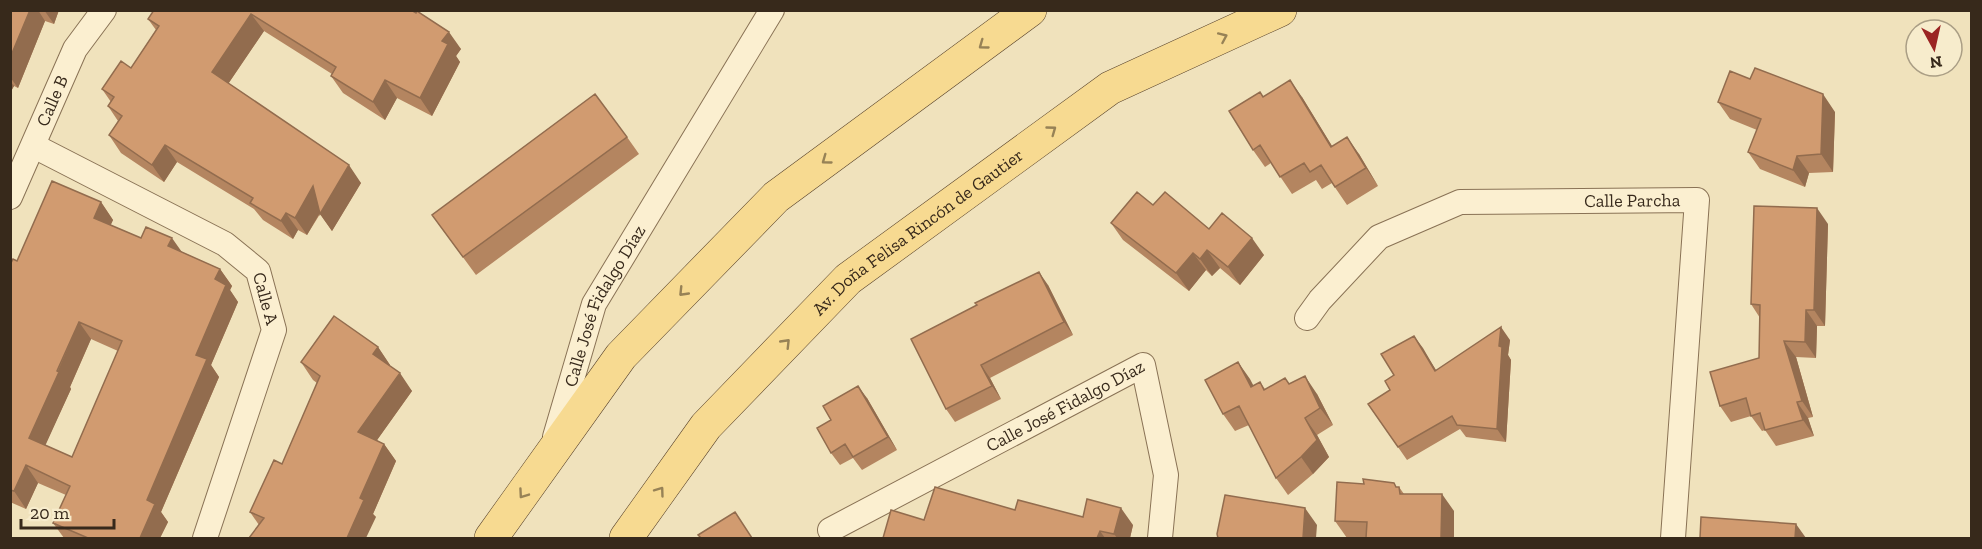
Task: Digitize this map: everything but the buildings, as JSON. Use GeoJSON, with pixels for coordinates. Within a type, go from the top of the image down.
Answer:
{"type":"FeatureCollection","features":[{"type":"Feature","properties":{"kind":"main road"},"geometry":{"type":"LineString","coordinates":[[491,538],[621,356],[776,197],[1030,10]]}},
{"type":"Feature","properties":{"kind":"main road","name":"Av. Doña Felisa Rincón de Gautier"},"geometry":{"type":"LineString","coordinates":[[626,538],[706,426],[848,279],[1110,88],[1280,10]]}},
{"type":"Feature","properties":{"kind":"street","name":"Calle B"},"geometry":{"type":"LineString","coordinates":[[10,197],[75,50],[104,10]]}},
{"type":"Feature","properties":{"kind":"street","name":"Calle José Fidalgo Díaz"},"geometry":{"type":"LineString","coordinates":[[549,457],[594,304],[771,10]]}},
{"type":"Feature","properties":{"kind":"street","name":"Calle A"},"geometry":{"type":"LineString","coordinates":[[34,146],[225,244],[258,272],[274,330],[204,538]]}},
{"type":"Feature","properties":{"kind":"street","name":"Calle Parcha"},"geometry":{"type":"LineString","coordinates":[[1306,318],[1379,237],[1460,202],[1697,200],[1673,538]]}},
{"type":"Feature","properties":{"kind":"street","name":"Calle José Fidalgo Díaz"},"geometry":{"type":"LineString","coordinates":[[830,530],[1143,365],[1166,475],[1160,538]]}}]}
